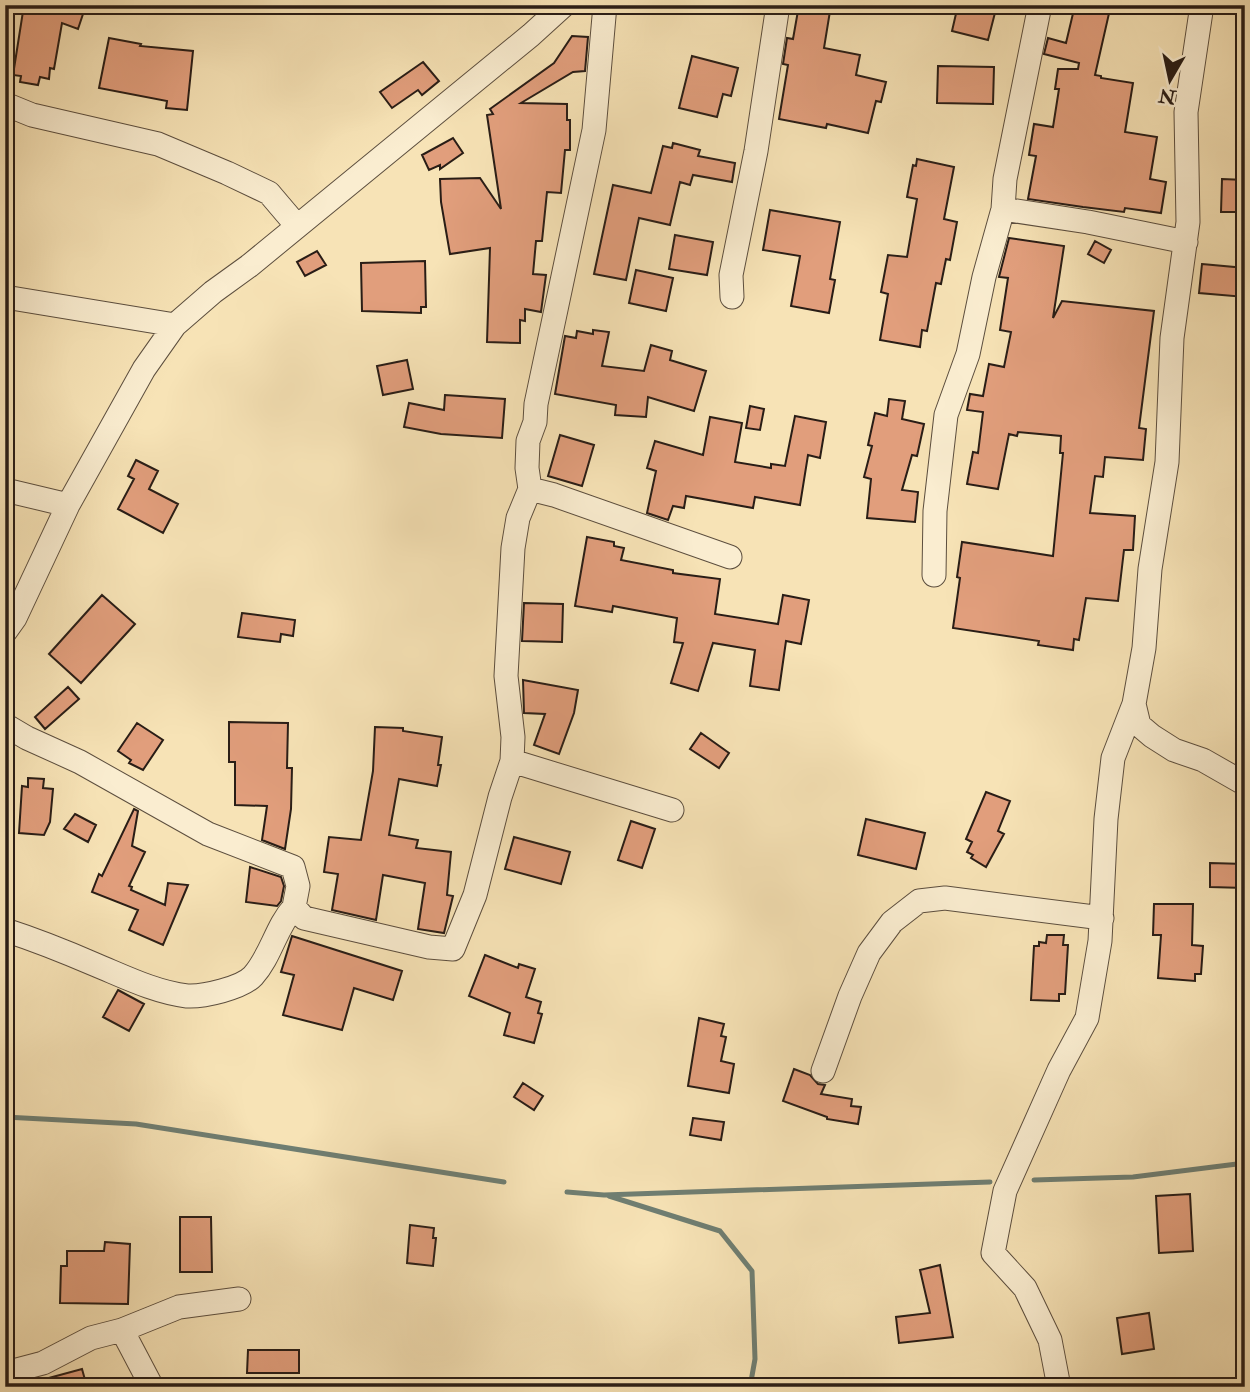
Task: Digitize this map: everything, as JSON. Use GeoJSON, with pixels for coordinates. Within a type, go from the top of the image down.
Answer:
{"type":"FeatureCollection","features":[{"type":"Feature","properties":{"kind":"street"},"geometry":{"type":"LineString","coordinates":[[5,632],[15,618],[68,505],[144,369],[175,325],[531,35],[564,5]]}},
{"type":"Feature","properties":{"kind":"street"},"geometry":{"type":"LineString","coordinates":[[294,907],[304,918],[429,947],[453,949],[475,895],[512,761],[513,737],[506,677],[513,548],[518,518],[530,489],[528,441],[535,422],[536,404],[594,130],[604,5]]}},
{"type":"Feature","properties":{"kind":"street"},"geometry":{"type":"LineString","coordinates":[[732,297],[731,275],[756,151],[778,5]]}},
{"type":"Feature","properties":{"kind":"street"},"geometry":{"type":"LineString","coordinates":[[934,575],[935,511],[946,415],[968,354],[984,276],[1003,209],[1005,179],[1040,5]]}},
{"type":"Feature","properties":{"kind":"street"},"geometry":{"type":"LineString","coordinates":[[1059,1387],[1050,1340],[1025,1288],[993,1253],[1005,1191],[1059,1070],[1087,1018],[1100,941],[1106,819],[1113,758],[1134,704],[1144,648],[1150,569],[1167,462],[1172,338],[1186,242],[1186,112],[1202,5]]}},
{"type":"Feature","properties":{"kind":"street"},"geometry":{"type":"LineString","coordinates":[[5,104],[32,115],[158,144],[269,193],[298,226]]}},
{"type":"Feature","properties":{"kind":"street"},"geometry":{"type":"LineString","coordinates":[[1003,209],[1088,222],[1186,242]]}},
{"type":"Feature","properties":{"kind":"street"},"geometry":{"type":"LineString","coordinates":[[5,297],[175,325]]}},
{"type":"Feature","properties":{"kind":"street"},"geometry":{"type":"LineString","coordinates":[[530,489],[631,521],[730,557]]}},
{"type":"Feature","properties":{"kind":"street"},"geometry":{"type":"LineString","coordinates":[[5,491],[68,505]]}},
{"type":"Feature","properties":{"kind":"street"},"geometry":{"type":"LineString","coordinates":[[1134,704],[1139,725],[1152,736],[1174,750],[1203,761],[1245,785]]}},
{"type":"Feature","properties":{"kind":"street"},"geometry":{"type":"LineString","coordinates":[[5,725],[80,762],[208,834],[293,867],[298,886],[294,907],[283,919],[252,978],[228,990],[189,996],[136,983],[5,930]]}},
{"type":"Feature","properties":{"kind":"street"},"geometry":{"type":"LineString","coordinates":[[512,761],[672,810]]}},
{"type":"Feature","properties":{"kind":"street"},"geometry":{"type":"LineString","coordinates":[[823,1071],[869,953],[892,922],[919,901],[945,898],[1101,918]]}},
{"type":"Feature","properties":{"kind":"street"},"geometry":{"type":"LineString","coordinates":[[5,1373],[43,1363],[91,1338],[122,1330],[179,1307],[239,1298]]}},
{"type":"Feature","properties":{"kind":"street"},"geometry":{"type":"LineString","coordinates":[[122,1330],[152,1387]]}},
{"type":"Feature","properties":{"kind":"building"},"geometry":{"type":"Polygon","coordinates":[[[24,5],[86,5],[78,29],[62,23],[54,69],[50,68],[49,79],[40,77],[38,85],[20,82],[21,76],[13,75],[24,5]]]}},
{"type":"Feature","properties":{"kind":"building"},"geometry":{"type":"Polygon","coordinates":[[[799,5],[831,5],[824,48],[860,55],[856,75],[886,82],[881,102],[876,101],[868,133],[827,124],[826,128],[779,119],[788,65],[783,64],[787,38],[793,39],[799,5]]]}},
{"type":"Feature","properties":{"kind":"building"},"geometry":{"type":"Polygon","coordinates":[[[958,5],[997,5],[988,40],[952,31],[958,5]]]}},
{"type":"Feature","properties":{"kind":"building"},"geometry":{"type":"Polygon","coordinates":[[[1075,5],[1095,5],[1110,9],[1095,75],[1133,83],[1125,132],[1157,137],[1150,179],[1166,182],[1161,213],[1125,208],[1124,212],[1028,199],[1036,156],[1029,155],[1034,124],[1053,127],[1059,89],[1055,89],[1058,69],[1078,69],[1079,63],[1044,54],[1048,38],[1066,43],[1075,5]]]}},
{"type":"Feature","properties":{"kind":"building"},"geometry":{"type":"Polygon","coordinates":[[[572,36],[588,37],[585,71],[573,72],[521,103],[567,104],[567,120],[570,120],[570,150],[565,150],[561,193],[547,192],[542,241],[536,241],[533,274],[546,275],[541,312],[525,309],[525,321],[520,320],[520,343],[487,342],[490,248],[450,254],[440,179],[480,178],[501,209],[487,115],[493,114],[490,109],[554,63],[572,36]]]}},
{"type":"Feature","properties":{"kind":"building"},"geometry":{"type":"Polygon","coordinates":[[[109,38],[141,44],[140,46],[193,51],[187,110],[166,108],[167,101],[99,88],[109,38]]]}},
{"type":"Feature","properties":{"kind":"building"},"geometry":{"type":"Polygon","coordinates":[[[692,56],[738,68],[731,96],[723,94],[717,117],[679,108],[692,56]]]}},
{"type":"Feature","properties":{"kind":"building"},"geometry":{"type":"Polygon","coordinates":[[[423,62],[439,81],[422,95],[418,90],[392,108],[380,92],[423,62]]]}},
{"type":"Feature","properties":{"kind":"building"},"geometry":{"type":"Polygon","coordinates":[[[938,66],[994,67],[993,104],[937,103],[938,66]]]}},
{"type":"Feature","properties":{"kind":"building"},"geometry":{"type":"Polygon","coordinates":[[[453,138],[463,153],[440,169],[440,165],[429,170],[422,155],[453,138]]]}},
{"type":"Feature","properties":{"kind":"building"},"geometry":{"type":"Polygon","coordinates":[[[673,143],[700,150],[698,156],[735,163],[732,182],[693,175],[690,185],[680,182],[670,225],[639,218],[626,280],[594,274],[613,185],[651,193],[663,146],[672,148],[673,143]]]}},
{"type":"Feature","properties":{"kind":"building"},"geometry":{"type":"Polygon","coordinates":[[[917,159],[954,167],[944,219],[957,222],[950,260],[946,259],[941,284],[936,283],[927,331],[922,330],[920,347],[880,340],[888,294],[881,292],[888,255],[907,257],[917,199],[907,197],[913,165],[916,166],[917,159]]]}},
{"type":"Feature","properties":{"kind":"building"},"geometry":{"type":"Polygon","coordinates":[[[1222,179],[1245,180],[1245,212],[1221,212],[1222,179]]]}},
{"type":"Feature","properties":{"kind":"building"},"geometry":{"type":"Polygon","coordinates":[[[770,210],[840,222],[830,279],[835,280],[829,313],[791,306],[800,256],[763,250],[770,210]]]}},
{"type":"Feature","properties":{"kind":"building"},"geometry":{"type":"Polygon","coordinates":[[[675,235],[713,242],[707,275],[669,269],[675,235]]]}},
{"type":"Feature","properties":{"kind":"building"},"geometry":{"type":"Polygon","coordinates":[[[1009,238],[1064,246],[1053,318],[1062,301],[1154,311],[1139,428],[1146,429],[1143,460],[1105,457],[1103,477],[1095,476],[1090,513],[1135,516],[1133,550],[1124,550],[1118,601],[1086,598],[1079,640],[1074,639],[1073,650],[1038,645],[1039,641],[953,628],[962,542],[1053,556],[1063,453],[1060,453],[1061,436],[1018,432],[1017,436],[1009,434],[998,489],[967,484],[973,452],[978,453],[983,412],[967,410],[970,394],[983,396],[989,364],[1004,367],[1011,332],[1000,330],[1008,278],[999,277],[1009,238]]]}},
{"type":"Feature","properties":{"kind":"building"},"geometry":{"type":"Polygon","coordinates":[[[1095,241],[1111,250],[1104,263],[1088,254],[1095,241]]]}},
{"type":"Feature","properties":{"kind":"building"},"geometry":{"type":"Polygon","coordinates":[[[317,251],[326,265],[305,276],[297,262],[317,251]]]}},
{"type":"Feature","properties":{"kind":"building"},"geometry":{"type":"Polygon","coordinates":[[[425,261],[426,307],[421,307],[421,313],[362,311],[361,263],[425,261]]]}},
{"type":"Feature","properties":{"kind":"building"},"geometry":{"type":"Polygon","coordinates":[[[1202,264],[1245,268],[1245,297],[1199,293],[1202,264]]]}},
{"type":"Feature","properties":{"kind":"building"},"geometry":{"type":"Polygon","coordinates":[[[636,270],[673,278],[666,311],[629,303],[636,270]]]}},
{"type":"Feature","properties":{"kind":"building"},"geometry":{"type":"Polygon","coordinates":[[[593,330],[609,332],[602,366],[644,371],[651,345],[672,351],[670,360],[706,371],[694,411],[648,397],[646,417],[615,415],[616,405],[555,394],[565,336],[576,338],[577,331],[593,334],[593,330]]]}},
{"type":"Feature","properties":{"kind":"building"},"geometry":{"type":"Polygon","coordinates":[[[407,360],[413,389],[383,395],[377,366],[407,360]]]}},
{"type":"Feature","properties":{"kind":"building"},"geometry":{"type":"Polygon","coordinates":[[[445,395],[505,399],[502,438],[441,434],[404,427],[409,403],[444,410],[445,395]]]}},
{"type":"Feature","properties":{"kind":"building"},"geometry":{"type":"Polygon","coordinates":[[[889,399],[905,401],[902,419],[924,424],[917,456],[912,455],[902,490],[918,492],[915,522],[867,518],[871,479],[864,477],[872,446],[868,445],[875,413],[887,416],[889,399]]]}},
{"type":"Feature","properties":{"kind":"building"},"geometry":{"type":"Polygon","coordinates":[[[750,406],[764,409],[760,430],[746,428],[750,406]]]}},
{"type":"Feature","properties":{"kind":"building"},"geometry":{"type":"Polygon","coordinates":[[[795,416],[826,422],[820,458],[808,455],[800,505],[755,497],[753,508],[686,496],[684,508],[673,506],[668,520],[647,513],[656,471],[647,468],[655,441],[703,455],[710,417],[742,423],[735,462],[771,468],[771,464],[785,466],[795,416]]]}},
{"type":"Feature","properties":{"kind":"building"},"geometry":{"type":"Polygon","coordinates":[[[560,435],[594,445],[582,486],[548,476],[560,435]]]}},
{"type":"Feature","properties":{"kind":"building"},"geometry":{"type":"Polygon","coordinates":[[[136,460],[158,471],[149,489],[178,504],[163,533],[118,509],[134,479],[128,476],[136,460]]]}},
{"type":"Feature","properties":{"kind":"building"},"geometry":{"type":"Polygon","coordinates":[[[587,537],[614,542],[614,546],[624,548],[621,560],[673,570],[673,573],[720,579],[715,614],[778,624],[783,595],[809,600],[801,644],[786,641],[779,690],[750,686],[755,650],[713,643],[698,691],[671,683],[683,643],[674,642],[677,618],[613,606],[612,612],[575,606],[587,537]]]}},
{"type":"Feature","properties":{"kind":"building"},"geometry":{"type":"Polygon","coordinates":[[[102,595],[135,624],[81,683],[49,654],[102,595]]]}},
{"type":"Feature","properties":{"kind":"building"},"geometry":{"type":"Polygon","coordinates":[[[524,603],[563,604],[562,642],[522,641],[524,603]]]}},
{"type":"Feature","properties":{"kind":"building"},"geometry":{"type":"Polygon","coordinates":[[[242,613],[295,620],[293,636],[281,634],[280,642],[238,637],[242,613]]]}},
{"type":"Feature","properties":{"kind":"building"},"geometry":{"type":"Polygon","coordinates":[[[523,680],[578,690],[574,713],[559,754],[534,745],[545,714],[524,713],[523,680]]]}},
{"type":"Feature","properties":{"kind":"building"},"geometry":{"type":"Polygon","coordinates":[[[68,687],[79,699],[45,729],[35,717],[68,687]]]}},
{"type":"Feature","properties":{"kind":"building"},"geometry":{"type":"Polygon","coordinates":[[[229,722],[288,723],[287,768],[292,768],[291,809],[285,849],[262,840],[267,806],[235,805],[235,762],[229,762],[229,722]]]}},
{"type":"Feature","properties":{"kind":"building"},"geometry":{"type":"Polygon","coordinates":[[[137,723],[163,740],[143,770],[129,763],[131,760],[118,751],[137,723]]]}},
{"type":"Feature","properties":{"kind":"building"},"geometry":{"type":"Polygon","coordinates":[[[375,727],[403,728],[403,731],[442,737],[437,786],[399,779],[389,835],[418,840],[416,848],[451,852],[447,895],[453,896],[444,933],[418,929],[425,883],[383,875],[376,920],[332,910],[338,874],[324,872],[329,837],[361,840],[373,771],[375,727]]]}},
{"type":"Feature","properties":{"kind":"building"},"geometry":{"type":"Polygon","coordinates":[[[701,733],[729,753],[719,768],[690,749],[701,733]]]}},
{"type":"Feature","properties":{"kind":"building"},"geometry":{"type":"Polygon","coordinates":[[[28,778],[44,779],[43,788],[53,789],[50,822],[44,835],[19,833],[22,786],[28,787],[28,778]]]}},
{"type":"Feature","properties":{"kind":"building"},"geometry":{"type":"Polygon","coordinates":[[[986,792],[1010,801],[998,831],[1004,834],[986,867],[971,858],[973,855],[967,852],[972,842],[966,839],[986,792]]]}},
{"type":"Feature","properties":{"kind":"building"},"geometry":{"type":"Polygon","coordinates":[[[134,809],[138,811],[132,846],[145,852],[129,886],[132,887],[131,890],[165,905],[168,883],[188,885],[163,945],[129,930],[138,910],[92,892],[134,809]]]}},
{"type":"Feature","properties":{"kind":"building"},"geometry":{"type":"Polygon","coordinates":[[[75,814],[96,825],[88,842],[64,829],[75,814]]]}},
{"type":"Feature","properties":{"kind":"building"},"geometry":{"type":"Polygon","coordinates":[[[866,819],[925,833],[916,869],[858,855],[866,819]]]}},
{"type":"Feature","properties":{"kind":"building"},"geometry":{"type":"Polygon","coordinates":[[[631,821],[655,829],[642,868],[618,860],[631,821]]]}},
{"type":"Feature","properties":{"kind":"building"},"geometry":{"type":"Polygon","coordinates":[[[514,837],[570,852],[561,884],[505,869],[514,837]]]}},
{"type":"Feature","properties":{"kind":"building"},"geometry":{"type":"Polygon","coordinates":[[[1210,863],[1245,864],[1245,888],[1210,887],[1210,863]]]}},
{"type":"Feature","properties":{"kind":"building"},"geometry":{"type":"Polygon","coordinates":[[[250,867],[281,877],[284,886],[281,901],[277,906],[246,902],[250,867]]]}},
{"type":"Feature","properties":{"kind":"building"},"geometry":{"type":"Polygon","coordinates":[[[1154,904],[1193,904],[1192,945],[1203,946],[1201,974],[1195,974],[1195,981],[1158,978],[1161,935],[1153,935],[1154,904]]]}},
{"type":"Feature","properties":{"kind":"building"},"geometry":{"type":"Polygon","coordinates":[[[1047,935],[1064,935],[1063,945],[1068,945],[1065,994],[1059,994],[1059,1001],[1031,1000],[1034,946],[1039,946],[1039,942],[1046,943],[1047,935]]]}},
{"type":"Feature","properties":{"kind":"building"},"geometry":{"type":"Polygon","coordinates":[[[292,936],[402,971],[393,1000],[354,988],[342,1030],[283,1015],[294,975],[281,972],[292,936]]]}},
{"type":"Feature","properties":{"kind":"building"},"geometry":{"type":"Polygon","coordinates":[[[485,955],[518,968],[519,964],[535,969],[526,997],[541,1002],[538,1013],[542,1014],[534,1043],[504,1035],[510,1013],[469,996],[485,955]]]}},
{"type":"Feature","properties":{"kind":"building"},"geometry":{"type":"Polygon","coordinates":[[[118,990],[144,1004],[129,1031],[103,1017],[118,990]]]}},
{"type":"Feature","properties":{"kind":"building"},"geometry":{"type":"Polygon","coordinates":[[[699,1018],[724,1024],[721,1036],[726,1037],[721,1061],[734,1064],[729,1093],[688,1086],[699,1018]]]}},
{"type":"Feature","properties":{"kind":"building"},"geometry":{"type":"Polygon","coordinates":[[[794,1069],[810,1075],[818,1084],[825,1085],[821,1094],[852,1099],[851,1106],[861,1107],[858,1124],[827,1119],[783,1101],[794,1069]]]}},
{"type":"Feature","properties":{"kind":"building"},"geometry":{"type":"Polygon","coordinates":[[[523,1083],[543,1096],[534,1110],[514,1097],[523,1083]]]}},
{"type":"Feature","properties":{"kind":"building"},"geometry":{"type":"Polygon","coordinates":[[[693,1118],[724,1122],[721,1140],[690,1135],[693,1118]]]}},
{"type":"Feature","properties":{"kind":"building"},"geometry":{"type":"Polygon","coordinates":[[[1190,1194],[1193,1251],[1159,1253],[1156,1196],[1190,1194]]]}},
{"type":"Feature","properties":{"kind":"building"},"geometry":{"type":"Polygon","coordinates":[[[180,1217],[211,1217],[212,1272],[180,1272],[180,1217]]]}},
{"type":"Feature","properties":{"kind":"building"},"geometry":{"type":"Polygon","coordinates":[[[410,1225],[434,1228],[433,1238],[436,1238],[433,1266],[407,1263],[410,1225]]]}},
{"type":"Feature","properties":{"kind":"building"},"geometry":{"type":"Polygon","coordinates":[[[105,1242],[130,1244],[128,1304],[60,1303],[61,1266],[67,1266],[67,1251],[104,1251],[105,1242]]]}},
{"type":"Feature","properties":{"kind":"building"},"geometry":{"type":"Polygon","coordinates":[[[940,1265],[953,1337],[899,1343],[896,1317],[930,1313],[920,1270],[940,1265]]]}},
{"type":"Feature","properties":{"kind":"building"},"geometry":{"type":"Polygon","coordinates":[[[1149,1313],[1154,1349],[1122,1354],[1117,1318],[1149,1313]]]}},
{"type":"Feature","properties":{"kind":"building"},"geometry":{"type":"Polygon","coordinates":[[[248,1350],[299,1350],[299,1373],[247,1373],[248,1350]]]}},
{"type":"Feature","properties":{"kind":"building"},"geometry":{"type":"Polygon","coordinates":[[[82,1369],[87,1387],[35,1387],[34,1382],[82,1369]]]}},
{"type":"Feature","properties":{"kind":"waterway"},"geometry":{"type":"LineString","coordinates":[[5,1117],[136,1124],[504,1182]]}},
{"type":"Feature","properties":{"kind":"waterway"},"geometry":{"type":"LineString","coordinates":[[1034,1180],[1133,1177],[1245,1163]]}},
{"type":"Feature","properties":{"kind":"waterway"},"geometry":{"type":"LineString","coordinates":[[567,1192],[604,1195],[990,1182]]}},
{"type":"Feature","properties":{"kind":"waterway"},"geometry":{"type":"LineString","coordinates":[[609,1196],[720,1231],[752,1271],[755,1359],[750,1387]]}}]}
